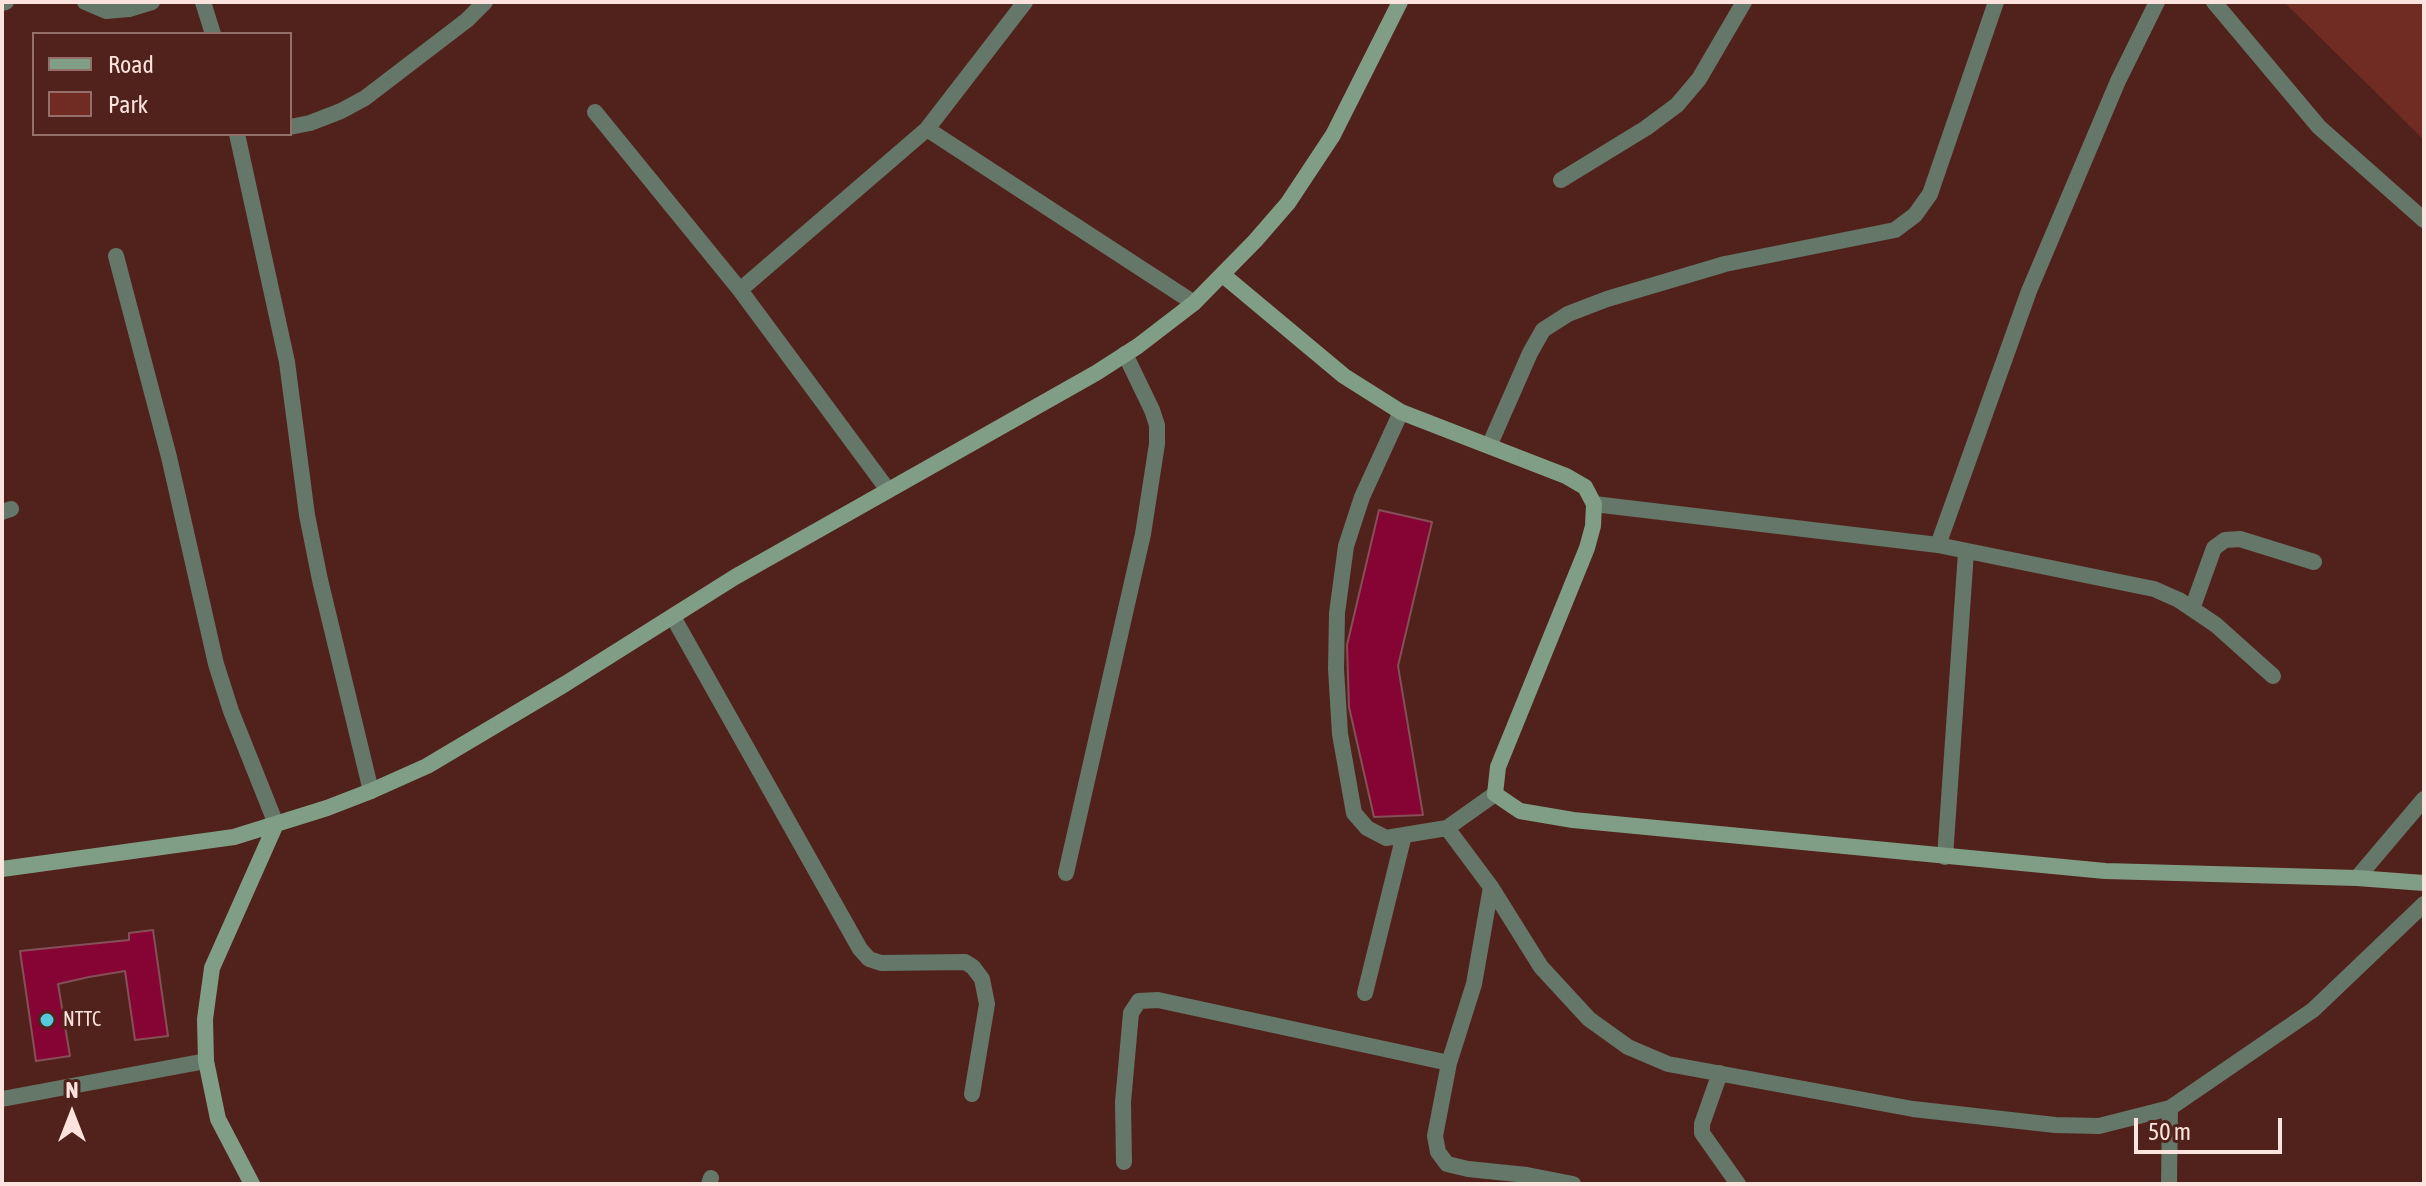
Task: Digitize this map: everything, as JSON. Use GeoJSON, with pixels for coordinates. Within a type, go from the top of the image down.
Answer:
{"type":"FeatureCollection","features":[{"type":"Feature","properties":{"kind":"street"},"geometry":{"type":"LineString","coordinates":[[85,2],[106,11],[129,9],[152,2]]}},
{"type":"Feature","properties":{"kind":"street"},"geometry":{"type":"LineString","coordinates":[[203,2],[212,32]]}},
{"type":"Feature","properties":{"kind":"street"},"geometry":{"type":"LineString","coordinates":[[292,126],[331,115],[365,98],[467,20],[485,2]]}},
{"type":"Feature","properties":{"kind":"street"},"geometry":{"type":"LineString","coordinates":[[740,290],[927,129],[1025,2]]}},
{"type":"Feature","properties":{"kind":"street"},"geometry":{"type":"LineString","coordinates":[[2,869],[234,837],[371,791],[427,766],[735,577],[952,456],[1125,354],[1194,303],[1288,203],[1312,169],[1353,96],[1400,2]]}},
{"type":"Feature","properties":{"kind":"street"},"geometry":{"type":"LineString","coordinates":[[1561,180],[1646,128],[1677,105],[1699,79],[1744,2]]}},
{"type":"Feature","properties":{"kind":"street"},"geometry":{"type":"LineString","coordinates":[[1490,444],[1543,330],[1568,314],[1607,299],[1725,264],[1895,230],[1915,215],[1930,194],[1996,2]]}},
{"type":"Feature","properties":{"kind":"street"},"geometry":{"type":"LineString","coordinates":[[1938,545],[2029,291],[2118,81],[2157,2]]}},
{"type":"Feature","properties":{"kind":"street"},"geometry":{"type":"LineString","coordinates":[[2214,2],[2319,127],[2424,220]]}},
{"type":"Feature","properties":{"kind":"street"},"geometry":{"type":"LineString","coordinates":[[595,112],[740,290],[888,490]]}},
{"type":"Feature","properties":{"kind":"street"},"geometry":{"type":"LineString","coordinates":[[927,129],[1194,303]]}},
{"type":"Feature","properties":{"kind":"street"},"geometry":{"type":"LineString","coordinates":[[240,136],[287,362],[307,515],[371,791]]}},
{"type":"Feature","properties":{"kind":"street"},"geometry":{"type":"LineString","coordinates":[[116,256],[169,457],[216,664],[231,711],[276,824],[212,968],[205,1019],[206,1061],[218,1119],[252,1184]]}},
{"type":"Feature","properties":{"kind":"street"},"geometry":{"type":"LineString","coordinates":[[1223,275],[1344,376],[1401,412],[1566,476],[1585,487],[1594,504],[1593,526],[1587,548],[1498,767],[1495,794],[1447,828],[1386,838],[1367,828],[1354,813],[1340,734],[1337,613],[1346,546],[1362,497],[1401,412]]}},
{"type":"Feature","properties":{"kind":"street"},"geometry":{"type":"LineString","coordinates":[[1066,873],[1143,534],[1157,444],[1157,425],[1152,410],[1125,354]]}},
{"type":"Feature","properties":{"kind":"street"},"geometry":{"type":"LineString","coordinates":[[1594,504],[1938,545],[2154,589],[2179,600],[2216,625],[2273,676]]}},
{"type":"Feature","properties":{"kind":"street"},"geometry":{"type":"LineString","coordinates":[[2192,609],[2214,548],[2225,540],[2240,539],[2314,562]]}},
{"type":"Feature","properties":{"kind":"street"},"geometry":{"type":"LineString","coordinates":[[1945,857],[1966,552]]}},
{"type":"Feature","properties":{"kind":"street"},"geometry":{"type":"LineString","coordinates":[[673,617],[860,949],[869,959],[881,963],[965,962],[982,979],[987,1004],[972,1094]]}},
{"type":"Feature","properties":{"kind":"street"},"geometry":{"type":"LineString","coordinates":[[1495,794],[1520,811],[1573,820],[1945,857],[2105,871],[2357,878],[2424,883]]}},
{"type":"Feature","properties":{"kind":"street"},"geometry":{"type":"LineString","coordinates":[[2357,878],[2424,799]]}},
{"type":"Feature","properties":{"kind":"street"},"geometry":{"type":"LineString","coordinates":[[1447,828],[1491,887],[1541,967],[1589,1019],[1628,1047],[1668,1064],[1913,1109],[2055,1125],[2099,1126],[2170,1108],[2313,1010],[2424,904]]}},
{"type":"Feature","properties":{"kind":"street"},"geometry":{"type":"LineString","coordinates":[[1365,993],[1404,835]]}},
{"type":"Feature","properties":{"kind":"street"},"geometry":{"type":"LineString","coordinates":[[1491,887],[1474,984],[1449,1063],[1435,1136],[1438,1152],[1447,1164],[1468,1169],[1527,1175],[1573,1184]]}},
{"type":"Feature","properties":{"kind":"street"},"geometry":{"type":"LineString","coordinates":[[1124,1162],[1123,1102],[1131,1013],[1139,1001],[1158,1000],[1449,1063]]}},
{"type":"Feature","properties":{"kind":"street"},"geometry":{"type":"LineString","coordinates":[[2,1099],[206,1061]]}},
{"type":"Feature","properties":{"kind":"street"},"geometry":{"type":"LineString","coordinates":[[1720,1073],[1702,1124],[1702,1133],[1738,1184]]}},
{"type":"Feature","properties":{"kind":"street"},"geometry":{"type":"LineString","coordinates":[[2169,1184],[2170,1108]]}},
{"type":"Feature","properties":{"kind":"green space"},"geometry":{"type":"Polygon","coordinates":[[[2284,2],[2424,2],[2424,140],[2284,2]]]}},
{"type":"Feature","properties":{"kind":"building"},"geometry":{"type":"Polygon","coordinates":[[[1379,510],[1432,522],[1398,666],[1423,815],[1374,817],[1349,707],[1347,645],[1379,510]]]}},
{"type":"Feature","properties":{"kind":"building"},"geometry":{"type":"Polygon","coordinates":[[[153,930],[168,1036],[135,1040],[125,971],[89,977],[58,984],[70,1056],[36,1061],[20,951],[129,940],[129,933],[153,930]]]}},
{"type":"Feature","properties":{"kind":"place","name":"NTTC"},"geometry":{"type":"Point","coordinates":[47,1020]}}]}
